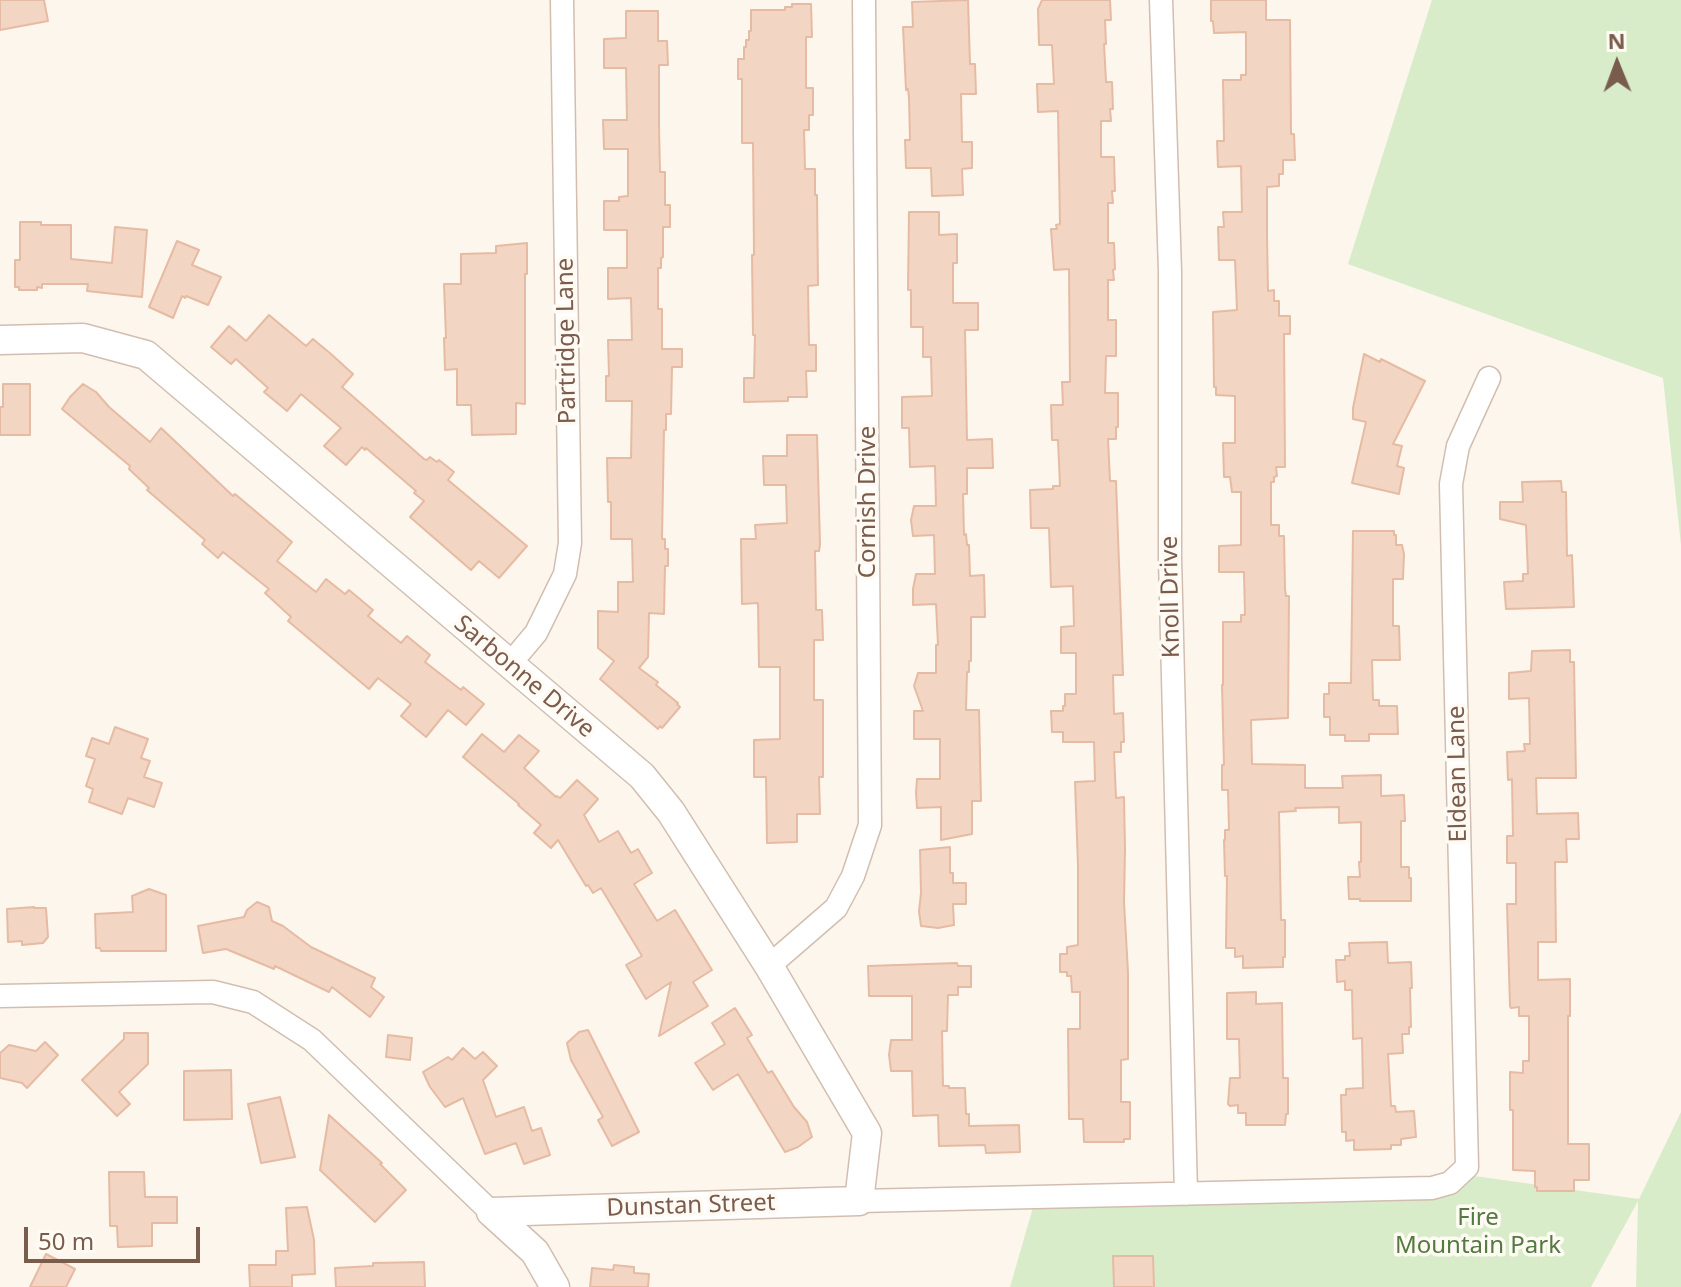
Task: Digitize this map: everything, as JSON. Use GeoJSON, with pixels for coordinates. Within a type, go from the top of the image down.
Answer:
{"type":"FeatureCollection","features":[{"type":"Feature","properties":{"kind":"street","name":"Partridge Lane"},"geometry":{"type":"LineString","coordinates":[[509,665],[536,633],[565,574],[570,543],[562,0]]}},
{"type":"Feature","properties":{"kind":"street","name":"Cornish Drive"},"geometry":{"type":"LineString","coordinates":[[769,966],[836,908],[853,876],[870,825],[864,0]]}},
{"type":"Feature","properties":{"kind":"street","name":"Knoll Drive"},"geometry":{"type":"LineString","coordinates":[[1161,0],[1170,271],[1170,558],[1186,1194]]}},
{"type":"Feature","properties":{"kind":"street","name":"Sarbonne Drive"},"geometry":{"type":"LineString","coordinates":[[0,340],[83,338],[146,355],[642,776],[671,812],[769,966],[867,1133],[859,1201]]}},
{"type":"Feature","properties":{"kind":"street","name":"Eldean Lane"},"geometry":{"type":"LineString","coordinates":[[1460,1174],[1467,1167],[1451,484],[1458,446],[1489,378]]}},
{"type":"Feature","properties":{"kind":"street"},"geometry":{"type":"LineString","coordinates":[[0,996],[213,992],[253,1002],[312,1040],[535,1252],[555,1287]]}},
{"type":"Feature","properties":{"kind":"street","name":"Dunstan Street"},"geometry":{"type":"LineString","coordinates":[[491,1212],[1432,1188],[1450,1183],[1460,1174]]}},
{"type":"Feature","properties":{"kind":"green space"},"geometry":{"type":"Polygon","coordinates":[[[1432,0],[1681,0],[1681,545],[1663,378],[1348,264],[1432,0]]]}},
{"type":"Feature","properties":{"kind":"green space","name":"Fire Mountain Park"},"geometry":{"type":"Polygon","coordinates":[[[1681,1112],[1681,1287],[1636,1287],[1638,1201],[1591,1287],[1010,1287],[1036,1197],[1441,1187],[1460,1174],[1639,1199],[1681,1112]]]}},
{"type":"Feature","properties":{"kind":"building"},"geometry":{"type":"Polygon","coordinates":[[[0,0],[44,0],[48,21],[0,30],[0,0]]]}},
{"type":"Feature","properties":{"kind":"building"},"geometry":{"type":"Polygon","coordinates":[[[968,0],[970,64],[975,64],[976,94],[961,94],[962,142],[972,142],[972,168],[962,169],[963,195],[932,196],[931,168],[906,168],[905,140],[910,140],[903,27],[913,27],[912,2],[968,0]]]}},
{"type":"Feature","properties":{"kind":"building"},"geometry":{"type":"Polygon","coordinates":[[[1042,0],[1110,0],[1111,20],[1105,20],[1104,44],[1106,82],[1112,82],[1113,109],[1110,109],[1111,121],[1101,121],[1101,157],[1114,157],[1115,191],[1112,191],[1113,203],[1108,203],[1108,243],[1114,243],[1115,269],[1114,280],[1108,280],[1108,320],[1116,320],[1116,356],[1106,356],[1105,393],[1118,393],[1116,439],[1108,439],[1110,481],[1116,481],[1123,675],[1113,675],[1114,714],[1123,713],[1124,742],[1121,742],[1121,752],[1114,752],[1116,798],[1124,797],[1128,1059],[1121,1060],[1121,1102],[1130,1102],[1130,1139],[1124,1139],[1124,1142],[1084,1142],[1083,1119],[1069,1119],[1068,1029],[1080,1029],[1080,992],[1072,992],[1071,976],[1060,972],[1060,954],[1067,954],[1067,947],[1078,945],[1075,782],[1095,781],[1094,742],[1063,742],[1063,732],[1052,732],[1051,711],[1063,711],[1065,694],[1076,694],[1076,653],[1061,653],[1061,627],[1074,626],[1073,586],[1051,587],[1049,528],[1031,528],[1030,490],[1060,486],[1058,440],[1052,440],[1051,405],[1063,405],[1062,382],[1070,382],[1069,269],[1054,270],[1051,229],[1057,229],[1056,225],[1060,224],[1058,111],[1038,112],[1037,84],[1054,84],[1052,45],[1039,45],[1038,9],[1042,0]]]}},
{"type":"Feature","properties":{"kind":"building"},"geometry":{"type":"Polygon","coordinates":[[[1211,0],[1266,0],[1266,20],[1290,20],[1291,134],[1294,134],[1295,160],[1283,160],[1279,186],[1267,187],[1268,291],[1274,290],[1274,301],[1279,301],[1279,316],[1290,316],[1290,334],[1284,334],[1285,467],[1276,467],[1277,476],[1271,482],[1271,525],[1279,525],[1279,536],[1284,536],[1285,589],[1286,596],[1289,596],[1288,718],[1251,720],[1252,764],[1305,765],[1305,788],[1343,788],[1342,776],[1381,775],[1381,796],[1404,795],[1401,867],[1409,867],[1411,878],[1411,901],[1349,899],[1348,877],[1360,877],[1361,822],[1339,823],[1339,807],[1295,808],[1296,811],[1279,812],[1281,920],[1285,920],[1283,967],[1243,968],[1243,956],[1235,957],[1235,948],[1226,948],[1224,840],[1225,830],[1229,830],[1228,790],[1222,790],[1223,622],[1241,622],[1241,615],[1245,615],[1244,572],[1219,572],[1219,546],[1241,545],[1241,492],[1232,492],[1230,477],[1224,477],[1223,443],[1235,443],[1235,396],[1216,395],[1213,312],[1237,310],[1235,260],[1219,260],[1218,227],[1224,227],[1223,212],[1242,212],[1241,166],[1218,167],[1217,141],[1224,141],[1223,80],[1241,80],[1241,75],[1246,75],[1246,32],[1214,33],[1211,0]]]}},
{"type":"Feature","properties":{"kind":"building"},"geometry":{"type":"Polygon","coordinates":[[[792,4],[811,4],[812,37],[806,37],[806,88],[813,88],[813,115],[809,115],[809,130],[804,130],[805,169],[815,169],[817,195],[818,285],[808,286],[809,345],[816,345],[816,371],[806,371],[807,397],[788,397],[788,401],[744,402],[744,378],[754,378],[753,143],[742,143],[742,79],[738,79],[738,59],[744,59],[744,47],[751,31],[751,10],[785,10],[792,4]]]}},
{"type":"Feature","properties":{"kind":"building"},"geometry":{"type":"Polygon","coordinates":[[[626,11],[658,11],[658,41],[667,41],[668,65],[659,65],[659,126],[660,172],[665,172],[665,205],[670,205],[670,227],[663,227],[663,257],[661,268],[658,268],[658,309],[662,309],[662,349],[682,349],[682,367],[672,367],[671,414],[666,414],[664,430],[662,539],[665,539],[665,549],[668,549],[668,566],[665,566],[664,614],[649,613],[648,657],[639,668],[658,682],[656,685],[680,707],[658,729],[600,679],[614,661],[598,648],[598,611],[618,612],[618,582],[633,582],[632,539],[611,539],[607,458],[631,458],[632,401],[606,401],[608,340],[632,340],[631,298],[608,299],[608,268],[627,268],[627,230],[604,230],[604,201],[619,201],[619,197],[628,196],[628,149],[604,149],[603,120],[627,120],[626,68],[604,68],[604,39],[626,38],[626,11]]]}},
{"type":"Feature","properties":{"kind":"building"},"geometry":{"type":"Polygon","coordinates":[[[909,212],[939,212],[939,235],[957,234],[953,303],[978,303],[978,330],[965,330],[967,440],[992,439],[993,468],[967,468],[967,494],[963,494],[964,535],[969,545],[970,576],[984,575],[985,617],[971,617],[966,710],[979,710],[981,801],[972,801],[972,834],[941,840],[941,807],[917,808],[916,793],[917,779],[940,779],[940,739],[914,739],[914,711],[923,711],[914,686],[918,673],[936,673],[938,645],[936,604],[913,605],[916,574],[935,574],[934,535],[913,536],[911,520],[914,506],[936,506],[935,466],[910,467],[909,428],[902,428],[902,397],[932,396],[931,357],[923,357],[923,327],[911,327],[909,212]]]}},
{"type":"Feature","properties":{"kind":"building"},"geometry":{"type":"Polygon","coordinates":[[[20,222],[71,225],[71,259],[112,263],[115,227],[147,230],[142,297],[87,291],[88,284],[42,284],[42,288],[37,287],[37,290],[19,290],[15,287],[15,260],[20,260],[20,222]]]}},
{"type":"Feature","properties":{"kind":"building"},"geometry":{"type":"Polygon","coordinates":[[[177,241],[199,250],[192,265],[221,277],[208,305],[182,296],[173,318],[149,307],[177,241]]]}},
{"type":"Feature","properties":{"kind":"building"},"geometry":{"type":"Polygon","coordinates":[[[527,243],[525,404],[516,403],[516,434],[472,435],[471,405],[457,405],[457,369],[445,370],[444,284],[461,284],[461,254],[496,253],[496,246],[527,243]]]}},
{"type":"Feature","properties":{"kind":"building"},"geometry":{"type":"Polygon","coordinates":[[[269,315],[306,346],[313,339],[331,354],[353,374],[342,387],[424,459],[439,460],[454,472],[448,480],[527,546],[499,578],[479,561],[471,570],[410,517],[424,501],[366,448],[362,447],[346,465],[324,446],[341,428],[301,394],[287,411],[264,392],[268,388],[236,359],[231,364],[211,347],[229,326],[246,341],[269,315]]]}},
{"type":"Feature","properties":{"kind":"building"},"geometry":{"type":"Polygon","coordinates":[[[1364,354],[1425,381],[1393,444],[1402,446],[1397,466],[1404,468],[1399,494],[1352,483],[1366,422],[1353,419],[1364,354]]]}},
{"type":"Feature","properties":{"kind":"building"},"geometry":{"type":"Polygon","coordinates":[[[3,384],[30,384],[30,435],[0,435],[3,384]]]}},
{"type":"Feature","properties":{"kind":"building"},"geometry":{"type":"Polygon","coordinates":[[[83,384],[96,392],[150,442],[161,428],[233,496],[235,494],[292,542],[277,561],[316,592],[326,579],[345,594],[349,590],[373,610],[368,616],[401,643],[407,636],[430,655],[425,662],[484,704],[466,725],[448,710],[426,737],[401,716],[411,704],[378,678],[369,689],[288,621],[291,617],[265,593],[269,589],[223,552],[218,558],[202,544],[205,540],[147,490],[149,488],[129,469],[130,466],[62,409],[83,384]]]}},
{"type":"Feature","properties":{"kind":"building"},"geometry":{"type":"Polygon","coordinates":[[[787,435],[817,435],[820,544],[819,551],[815,551],[816,610],[822,610],[823,640],[814,640],[814,700],[823,700],[823,777],[819,777],[820,814],[797,814],[797,842],[767,843],[766,777],[754,777],[754,740],[780,739],[780,667],[759,667],[758,603],[742,604],[741,539],[756,539],[755,525],[787,523],[786,485],[764,485],[763,456],[787,456],[787,435]]]}},
{"type":"Feature","properties":{"kind":"building"},"geometry":{"type":"Polygon","coordinates":[[[1561,481],[1562,492],[1566,492],[1567,556],[1572,555],[1574,607],[1506,609],[1504,582],[1523,581],[1523,574],[1528,574],[1526,525],[1500,519],[1500,502],[1523,502],[1522,482],[1561,481]]]}},
{"type":"Feature","properties":{"kind":"building"},"geometry":{"type":"Polygon","coordinates":[[[1353,531],[1394,531],[1396,545],[1402,545],[1404,554],[1403,579],[1393,579],[1393,626],[1399,626],[1400,660],[1372,660],[1373,700],[1379,700],[1379,706],[1397,706],[1398,734],[1369,734],[1369,741],[1345,741],[1345,735],[1330,735],[1330,717],[1324,717],[1324,694],[1329,694],[1329,683],[1351,683],[1353,531]]]}},
{"type":"Feature","properties":{"kind":"building"},"geometry":{"type":"Polygon","coordinates":[[[1570,650],[1570,662],[1574,662],[1576,778],[1536,778],[1537,814],[1578,813],[1579,839],[1566,839],[1567,862],[1555,862],[1556,942],[1538,942],[1538,980],[1570,979],[1568,1144],[1589,1144],[1589,1180],[1574,1180],[1574,1191],[1537,1191],[1535,1171],[1513,1170],[1510,1072],[1523,1073],[1523,1061],[1529,1061],[1529,1016],[1519,1016],[1519,1007],[1510,1006],[1507,904],[1516,904],[1516,863],[1507,863],[1507,836],[1513,836],[1512,779],[1508,780],[1507,752],[1525,751],[1524,744],[1530,744],[1529,698],[1509,699],[1509,673],[1531,671],[1532,651],[1570,650]]]}},
{"type":"Feature","properties":{"kind":"building"},"geometry":{"type":"Polygon","coordinates":[[[115,727],[148,739],[141,758],[150,761],[144,777],[162,783],[154,807],[128,798],[122,814],[89,802],[93,789],[86,786],[95,759],[86,756],[92,738],[109,744],[115,727]]]}},
{"type":"Feature","properties":{"kind":"building"},"geometry":{"type":"Polygon","coordinates":[[[482,734],[504,752],[519,735],[539,751],[524,768],[556,797],[560,798],[577,780],[598,799],[584,815],[599,842],[618,831],[631,853],[638,849],[652,873],[634,884],[657,921],[675,910],[712,970],[693,982],[708,1006],[659,1036],[671,982],[646,999],[626,965],[642,956],[601,888],[593,893],[558,840],[551,848],[534,833],[541,825],[463,757],[482,734]]]}},
{"type":"Feature","properties":{"kind":"building"},"geometry":{"type":"Polygon","coordinates":[[[950,847],[950,873],[953,873],[953,883],[966,883],[966,904],[953,904],[954,925],[938,928],[921,926],[920,850],[950,847]]]}},
{"type":"Feature","properties":{"kind":"building"},"geometry":{"type":"Polygon","coordinates":[[[149,889],[166,895],[166,951],[101,951],[96,948],[95,914],[133,912],[132,896],[149,889]]]}},
{"type":"Feature","properties":{"kind":"building"},"geometry":{"type":"Polygon","coordinates":[[[257,902],[269,907],[272,921],[311,947],[375,978],[371,987],[384,997],[370,1017],[332,987],[329,992],[275,966],[274,969],[226,949],[203,953],[198,926],[244,917],[257,902]]]}},
{"type":"Feature","properties":{"kind":"building"},"geometry":{"type":"Polygon","coordinates":[[[46,908],[48,937],[43,943],[22,945],[22,941],[8,942],[7,909],[46,908]]]}},
{"type":"Feature","properties":{"kind":"building"},"geometry":{"type":"Polygon","coordinates":[[[1387,942],[1388,963],[1411,962],[1411,1027],[1409,1034],[1402,1034],[1403,1053],[1388,1054],[1391,1106],[1395,1106],[1396,1112],[1414,1111],[1416,1137],[1401,1139],[1401,1145],[1391,1145],[1391,1149],[1354,1150],[1354,1140],[1346,1141],[1346,1132],[1342,1132],[1341,1095],[1346,1095],[1346,1089],[1363,1088],[1362,1038],[1353,1039],[1352,990],[1345,990],[1345,981],[1337,982],[1336,960],[1345,960],[1345,956],[1350,956],[1349,943],[1387,942]]]}},
{"type":"Feature","properties":{"kind":"building"},"geometry":{"type":"Polygon","coordinates":[[[957,963],[958,966],[971,966],[971,987],[958,987],[958,995],[948,995],[947,1031],[942,1031],[943,1086],[965,1088],[969,1126],[1019,1125],[1020,1152],[986,1153],[985,1145],[939,1146],[938,1115],[913,1116],[912,1071],[891,1071],[891,1040],[912,1040],[912,996],[869,996],[868,966],[957,963]]]}},
{"type":"Feature","properties":{"kind":"building"},"geometry":{"type":"Polygon","coordinates":[[[1256,992],[1256,1004],[1282,1003],[1283,1078],[1288,1078],[1285,1125],[1246,1125],[1246,1113],[1238,1113],[1238,1105],[1228,1104],[1230,1078],[1240,1078],[1239,1039],[1227,1039],[1227,993],[1256,992]]]}},
{"type":"Feature","properties":{"kind":"building"},"geometry":{"type":"Polygon","coordinates":[[[735,1008],[752,1035],[747,1038],[768,1073],[772,1071],[807,1122],[812,1137],[798,1147],[785,1152],[738,1074],[713,1090],[695,1063],[725,1044],[712,1023],[735,1008]]]}},
{"type":"Feature","properties":{"kind":"building"},"geometry":{"type":"Polygon","coordinates":[[[588,1030],[639,1132],[612,1146],[598,1120],[603,1117],[571,1060],[567,1043],[579,1032],[588,1030]]]}},
{"type":"Feature","properties":{"kind":"building"},"geometry":{"type":"Polygon","coordinates":[[[124,1033],[148,1033],[148,1064],[119,1092],[130,1104],[117,1116],[82,1080],[124,1039],[124,1033]]]}},
{"type":"Feature","properties":{"kind":"building"},"geometry":{"type":"Polygon","coordinates":[[[388,1035],[412,1038],[410,1060],[386,1057],[388,1035]]]}},
{"type":"Feature","properties":{"kind":"building"},"geometry":{"type":"Polygon","coordinates":[[[45,1042],[58,1055],[27,1088],[22,1083],[0,1078],[0,1053],[9,1045],[36,1051],[45,1042]]]}},
{"type":"Feature","properties":{"kind":"building"},"geometry":{"type":"Polygon","coordinates":[[[463,1048],[475,1059],[483,1052],[497,1066],[483,1080],[496,1117],[524,1107],[532,1131],[541,1128],[550,1155],[524,1164],[516,1143],[485,1154],[463,1098],[445,1107],[423,1072],[448,1057],[452,1060],[463,1048]]]}},
{"type":"Feature","properties":{"kind":"building"},"geometry":{"type":"Polygon","coordinates":[[[231,1070],[232,1119],[184,1120],[184,1071],[231,1070]]]}},
{"type":"Feature","properties":{"kind":"building"},"geometry":{"type":"Polygon","coordinates":[[[280,1097],[295,1157],[261,1163],[248,1104],[280,1097]]]}},
{"type":"Feature","properties":{"kind":"building"},"geometry":{"type":"Polygon","coordinates":[[[329,1115],[382,1163],[406,1190],[375,1222],[320,1170],[329,1115]]]}},
{"type":"Feature","properties":{"kind":"building"},"geometry":{"type":"Polygon","coordinates":[[[109,1172],[144,1172],[145,1197],[177,1197],[177,1223],[152,1223],[152,1246],[118,1247],[117,1226],[110,1226],[109,1172]]]}},
{"type":"Feature","properties":{"kind":"building"},"geometry":{"type":"Polygon","coordinates":[[[307,1207],[314,1240],[315,1274],[292,1275],[292,1287],[250,1287],[249,1265],[276,1265],[276,1251],[288,1251],[286,1208],[307,1207]]]}},
{"type":"Feature","properties":{"kind":"building"},"geometry":{"type":"Polygon","coordinates":[[[46,1254],[75,1269],[66,1287],[30,1287],[46,1254]]]}},
{"type":"Feature","properties":{"kind":"building"},"geometry":{"type":"Polygon","coordinates":[[[1113,1256],[1153,1256],[1154,1287],[1114,1287],[1113,1256]]]}},
{"type":"Feature","properties":{"kind":"building"},"geometry":{"type":"Polygon","coordinates":[[[424,1262],[425,1287],[336,1287],[335,1268],[373,1266],[373,1263],[424,1262]]]}},
{"type":"Feature","properties":{"kind":"building"},"geometry":{"type":"Polygon","coordinates":[[[614,1265],[634,1267],[634,1273],[649,1274],[648,1287],[590,1287],[592,1268],[613,1270],[614,1265]]]}}]}
